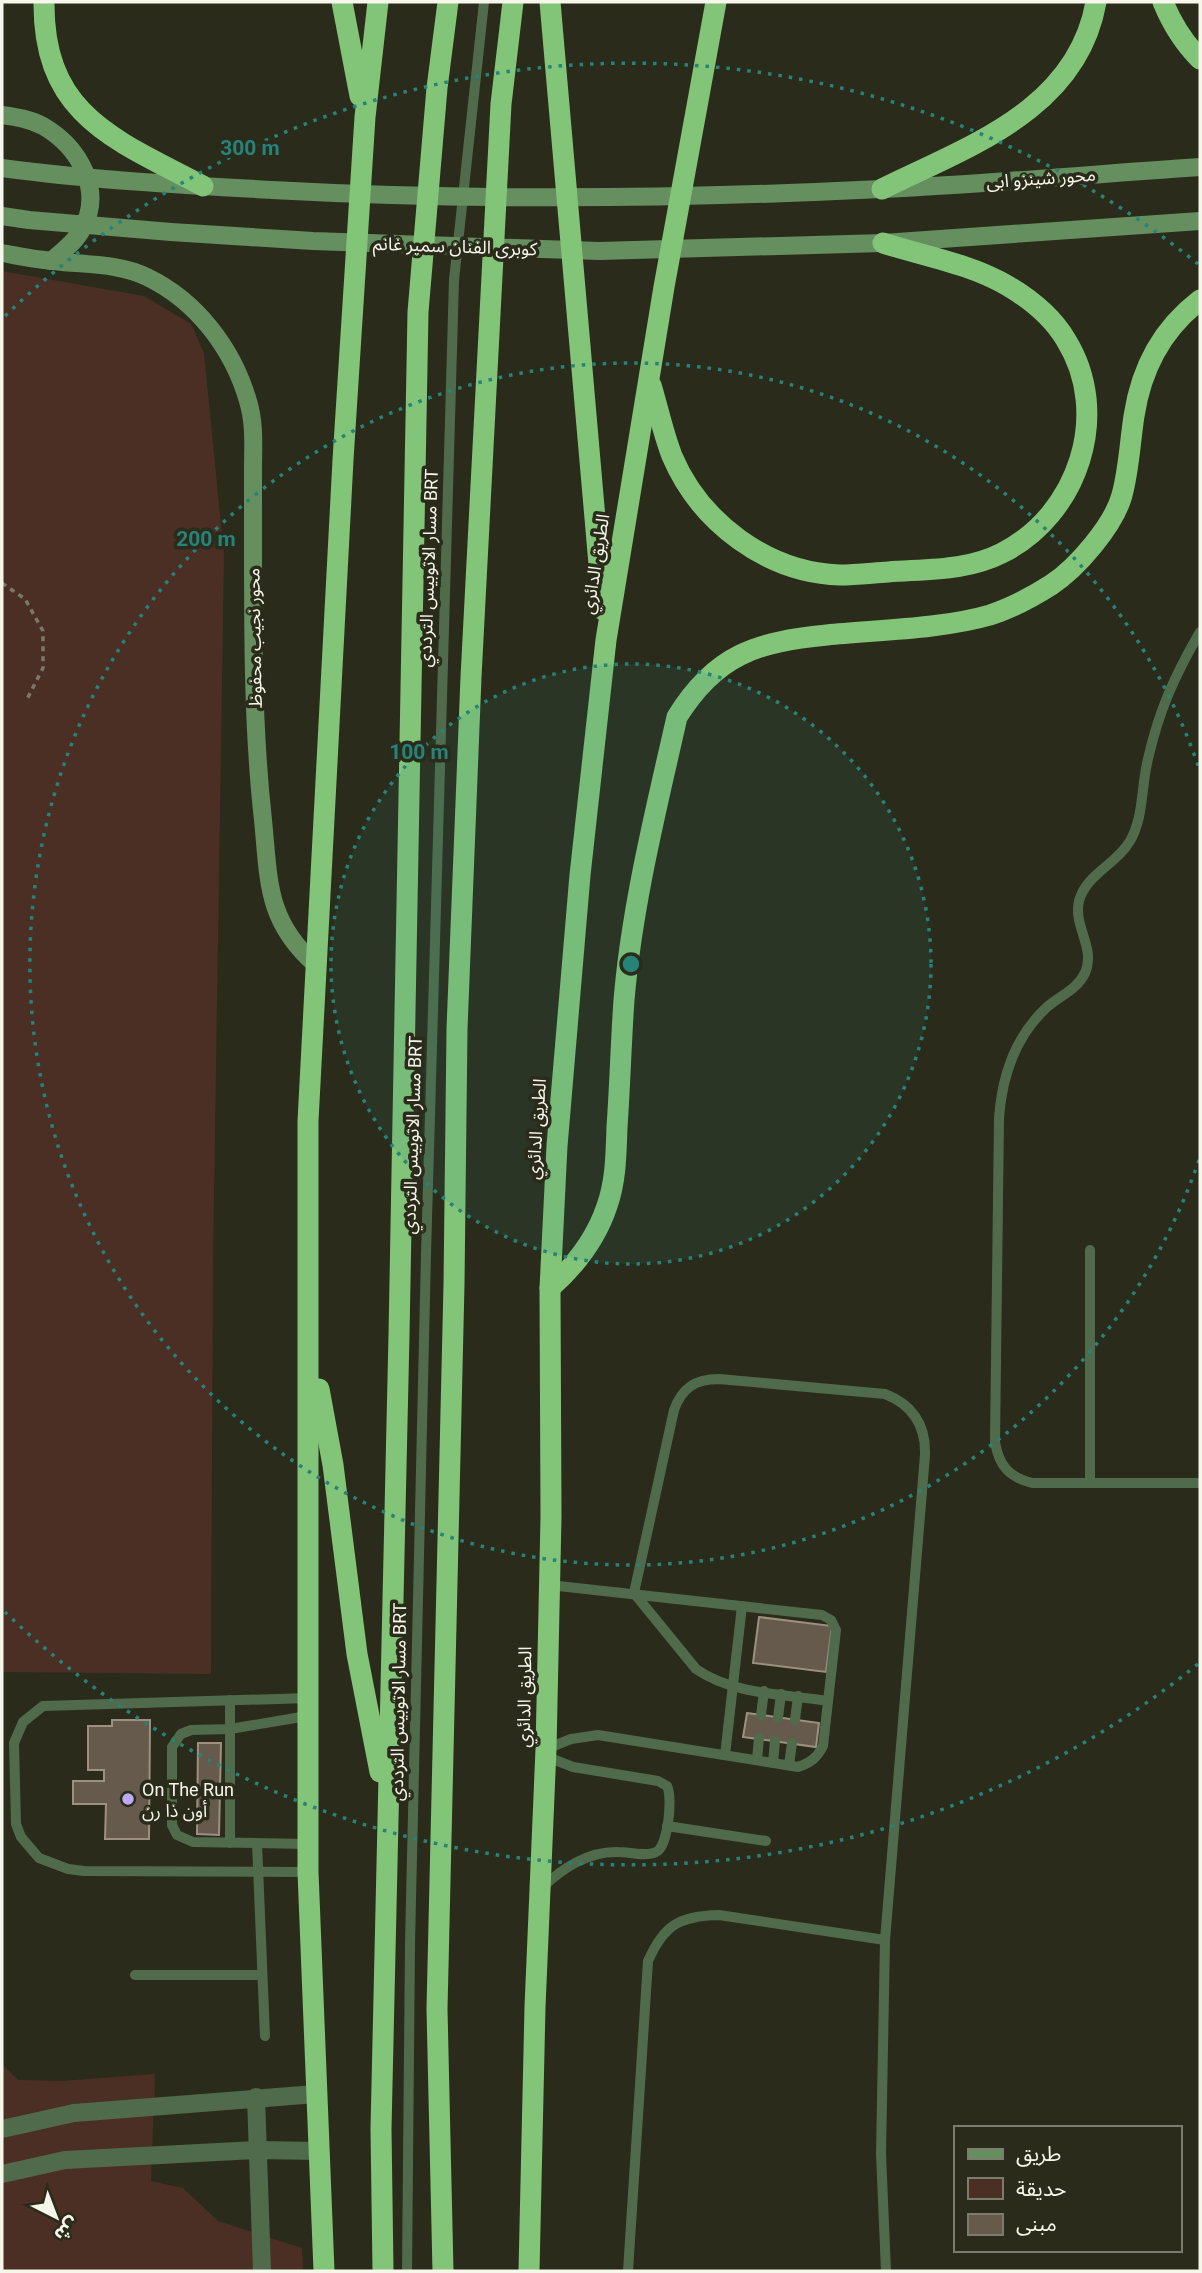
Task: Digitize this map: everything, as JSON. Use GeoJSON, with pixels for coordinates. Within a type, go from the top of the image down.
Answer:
{"type":"FeatureCollection","features":[{"type":"Feature","properties":{"kind":"highway"},"geometry":{"type":"LineString","coordinates":[[44,2],[47,47],[54,69],[79,109],[114,139],[203,186]]}},
{"type":"Feature","properties":{"kind":"highway"},"geometry":{"type":"LineString","coordinates":[[342,2],[365,117]]}},
{"type":"Feature","properties":{"kind":"highway"},"geometry":{"type":"LineString","coordinates":[[324,2271],[308,1872],[308,1121],[365,117],[378,2]]}},
{"type":"Feature","properties":{"kind":"highway"},"geometry":{"type":"LineString","coordinates":[[383,2271],[381,2129],[418,312],[437,88],[448,2]]}},
{"type":"Feature","properties":{"kind":"highway"},"geometry":{"type":"LineString","coordinates":[[443,2271],[437,2009],[457,1029],[471,677],[501,104],[513,2]]}},
{"type":"Feature","properties":{"kind":"highway"},"geometry":{"type":"LineString","coordinates":[[550,2],[606,640]]}},
{"type":"Feature","properties":{"kind":"highway","name":"الطريق الدائري"},"geometry":{"type":"LineString","coordinates":[[529,2271],[551,1517],[550,1288],[557,1146],[578,889],[606,640],[649,378],[716,2]]}},
{"type":"Feature","properties":{"kind":"highway"},"geometry":{"type":"LineString","coordinates":[[882,189],[1003,129],[1026,113],[1064,74],[1079,51],[1091,27],[1096,2]]}},
{"type":"Feature","properties":{"kind":"highway"},"geometry":{"type":"LineString","coordinates":[[1163,2],[1185,43],[1200,59]]}},
{"type":"Feature","properties":{"kind":"highway"},"geometry":{"type":"LineString","coordinates":[[649,378],[672,454],[682,477],[711,516],[748,546],[770,558],[816,572],[841,575],[961,567],[982,562],[1019,544],[1051,516],[1063,499],[1081,461],[1086,409],[1082,378],[1066,339],[1040,310],[1008,286],[985,274],[883,243]]}},
{"type":"Feature","properties":{"kind":"highway"},"geometry":{"type":"LineString","coordinates":[[550,1288],[566,1274],[592,1241],[611,1194],[625,998],[634,928],[677,717],[687,701],[712,673],[756,647],[787,639],[954,623],[1023,602],[1054,583],[1082,558],[1104,530],[1122,497],[1140,387],[1151,358],[1168,331],[1200,300]]}},
{"type":"Feature","properties":{"kind":"highway"},"geometry":{"type":"LineString","coordinates":[[309,1339],[333,1465],[357,1654],[388,1811]]}},
{"type":"Feature","properties":{"kind":"main road"},"geometry":{"type":"LineString","coordinates":[[2,115],[22,118],[43,126],[77,156],[85,170],[89,185],[88,216],[72,244],[51,261]]}},
{"type":"Feature","properties":{"kind":"main road"},"geometry":{"type":"LineString","coordinates":[[2,167],[203,186],[344,194],[627,197],[882,189]]}},
{"type":"Feature","properties":{"kind":"main road","name":"محور شينزو ابى"},"geometry":{"type":"LineString","coordinates":[[882,189],[1200,167]]}},
{"type":"Feature","properties":{"kind":"main road","name":"كوبرى الفنان سمير غانم"},"geometry":{"type":"LineString","coordinates":[[2,216],[313,241],[598,251],[883,243]]}},
{"type":"Feature","properties":{"kind":"main road"},"geometry":{"type":"LineString","coordinates":[[883,243],[1200,221]]}},
{"type":"Feature","properties":{"kind":"main road","name":"محور نجيب محفوظ"},"geometry":{"type":"LineString","coordinates":[[2,253],[51,261],[129,268],[151,278],[180,298],[205,322],[232,360],[241,381],[253,426],[254,681],[261,798],[271,896],[287,934],[315,964]]}},
{"type":"Feature","properties":{"kind":"street"},"geometry":{"type":"LineString","coordinates":[[3,2128],[74,2113],[316,2094]]}},
{"type":"Feature","properties":{"kind":"street"},"geometry":{"type":"LineString","coordinates":[[256,2097],[262,2271]]}},
{"type":"Feature","properties":{"kind":"street"},"geometry":{"type":"LineString","coordinates":[[2,2174],[65,2160],[258,2150],[319,2151]]}},
{"type":"Feature","properties":{"kind":"lane","name":"مسار الاتوبيس الترددي BRT"},"geometry":{"type":"LineString","coordinates":[[407,2271],[410,1930],[425,1268],[454,280],[484,2]]}},
{"type":"Feature","properties":{"kind":"lane"},"geometry":{"type":"LineString","coordinates":[[1200,632],[1165,698],[1147,761],[1136,828],[1122,853],[1093,877],[1082,892],[1078,914],[1089,953],[1085,974],[1071,990],[1045,1009],[1029,1028],[1006,1071],[1001,1093],[995,1442],[998,1457],[1005,1470],[1017,1479],[1032,1483],[1200,1483]]}},
{"type":"Feature","properties":{"kind":"lane"},"geometry":{"type":"LineString","coordinates":[[1090,1250],[1090,1482]]}},
{"type":"Feature","properties":{"kind":"lane"},"geometry":{"type":"LineString","coordinates":[[634,1594],[674,1410],[679,1396],[690,1385],[704,1379],[719,1379],[885,1394],[898,1399],[917,1417],[926,1442],[885,1940],[881,2154],[886,2271]]}},
{"type":"Feature","properties":{"kind":"lane"},"geometry":{"type":"LineString","coordinates":[[545,1752],[571,1739],[598,1735],[789,1766],[804,1765],[820,1753],[822,1746],[836,1630],[831,1620],[822,1615],[549,1585]]}},
{"type":"Feature","properties":{"kind":"lane"},"geometry":{"type":"LineString","coordinates":[[634,1594],[696,1669],[718,1682],[733,1687],[828,1701]]}},
{"type":"Feature","properties":{"kind":"lane"},"geometry":{"type":"LineString","coordinates":[[725,1755],[742,1606]]}},
{"type":"Feature","properties":{"kind":"lane"},"geometry":{"type":"LineString","coordinates":[[761,1715],[764,1692]]}},
{"type":"Feature","properties":{"kind":"lane"},"geometry":{"type":"LineString","coordinates":[[778,1718],[781,1694]]}},
{"type":"Feature","properties":{"kind":"lane"},"geometry":{"type":"LineString","coordinates":[[795,1720],[798,1696]]}},
{"type":"Feature","properties":{"kind":"lane"},"geometry":{"type":"LineString","coordinates":[[308,1707],[230,1700],[43,1706],[23,1722],[14,1743],[16,1824],[21,1837],[38,1858],[68,1869],[84,1871],[308,1872]]}},
{"type":"Feature","properties":{"kind":"lane"},"geometry":{"type":"LineString","coordinates":[[230,1700],[230,1843]]}},
{"type":"Feature","properties":{"kind":"lane"},"geometry":{"type":"LineString","coordinates":[[308,1707],[230,1729],[186,1732],[177,1738],[172,1747],[172,1825],[177,1835],[193,1842],[308,1844]]}},
{"type":"Feature","properties":{"kind":"lane"},"geometry":{"type":"LineString","coordinates":[[757,1760],[759,1738]]}},
{"type":"Feature","properties":{"kind":"lane"},"geometry":{"type":"LineString","coordinates":[[773,1763],[775,1741]]}},
{"type":"Feature","properties":{"kind":"lane"},"geometry":{"type":"LineString","coordinates":[[789,1766],[792,1743]]}},
{"type":"Feature","properties":{"kind":"lane"},"geometry":{"type":"LineString","coordinates":[[540,1890],[566,1868],[598,1854],[656,1853],[665,1843],[670,1797],[670,1791],[663,1783],[573,1767],[545,1752]]}},
{"type":"Feature","properties":{"kind":"lane"},"geometry":{"type":"LineString","coordinates":[[667,1826],[766,1841]]}},
{"type":"Feature","properties":{"kind":"lane"},"geometry":{"type":"LineString","coordinates":[[257,1843],[265,2036]]}},
{"type":"Feature","properties":{"kind":"lane"},"geometry":{"type":"LineString","coordinates":[[628,2271],[648,1961],[657,1940],[674,1924],[707,1915],[885,1940]]}},
{"type":"Feature","properties":{"kind":"lane"},"geometry":{"type":"LineString","coordinates":[[135,1975],[262,1975]]}},
{"type":"Feature","properties":{"kind":"path"},"geometry":{"type":"LineString","coordinates":[[2,583],[25,599],[43,631],[43,668],[26,701]]}},
{"type":"Feature","properties":{"kind":"green space"},"geometry":{"type":"Polygon","coordinates":[[[2,271],[144,296],[191,324],[204,353],[224,555],[213,1261],[211,1674],[2,1672],[2,271]]]}},
{"type":"Feature","properties":{"kind":"green space"},"geometry":{"type":"Polygon","coordinates":[[[2,2064],[18,2080],[61,2081],[155,2074],[151,2181],[183,2188],[218,2221],[302,2248],[303,2271],[2,2271],[2,2064]]]}},
{"type":"Feature","properties":{"kind":"building"},"geometry":{"type":"Polygon","coordinates":[[[759,1617],[832,1626],[826,1672],[753,1663],[759,1617]]]}},
{"type":"Feature","properties":{"kind":"building"},"geometry":{"type":"Polygon","coordinates":[[[747,1713],[819,1723],[816,1747],[743,1737],[747,1713]]]}},
{"type":"Feature","properties":{"kind":"building"},"geometry":{"type":"Polygon","coordinates":[[[112,1720],[150,1720],[149,1839],[105,1839],[106,1804],[73,1804],[73,1781],[104,1781],[104,1770],[88,1770],[88,1726],[112,1726],[112,1720]]]}},
{"type":"Feature","properties":{"kind":"building"},"geometry":{"type":"Polygon","coordinates":[[[198,1743],[221,1743],[219,1835],[197,1834],[198,1743]]]}},
{"type":"Feature","properties":{"kind":"place","name":"On The Run أون ذا رن"},"geometry":{"type":"Point","coordinates":[128,1799]}}]}
